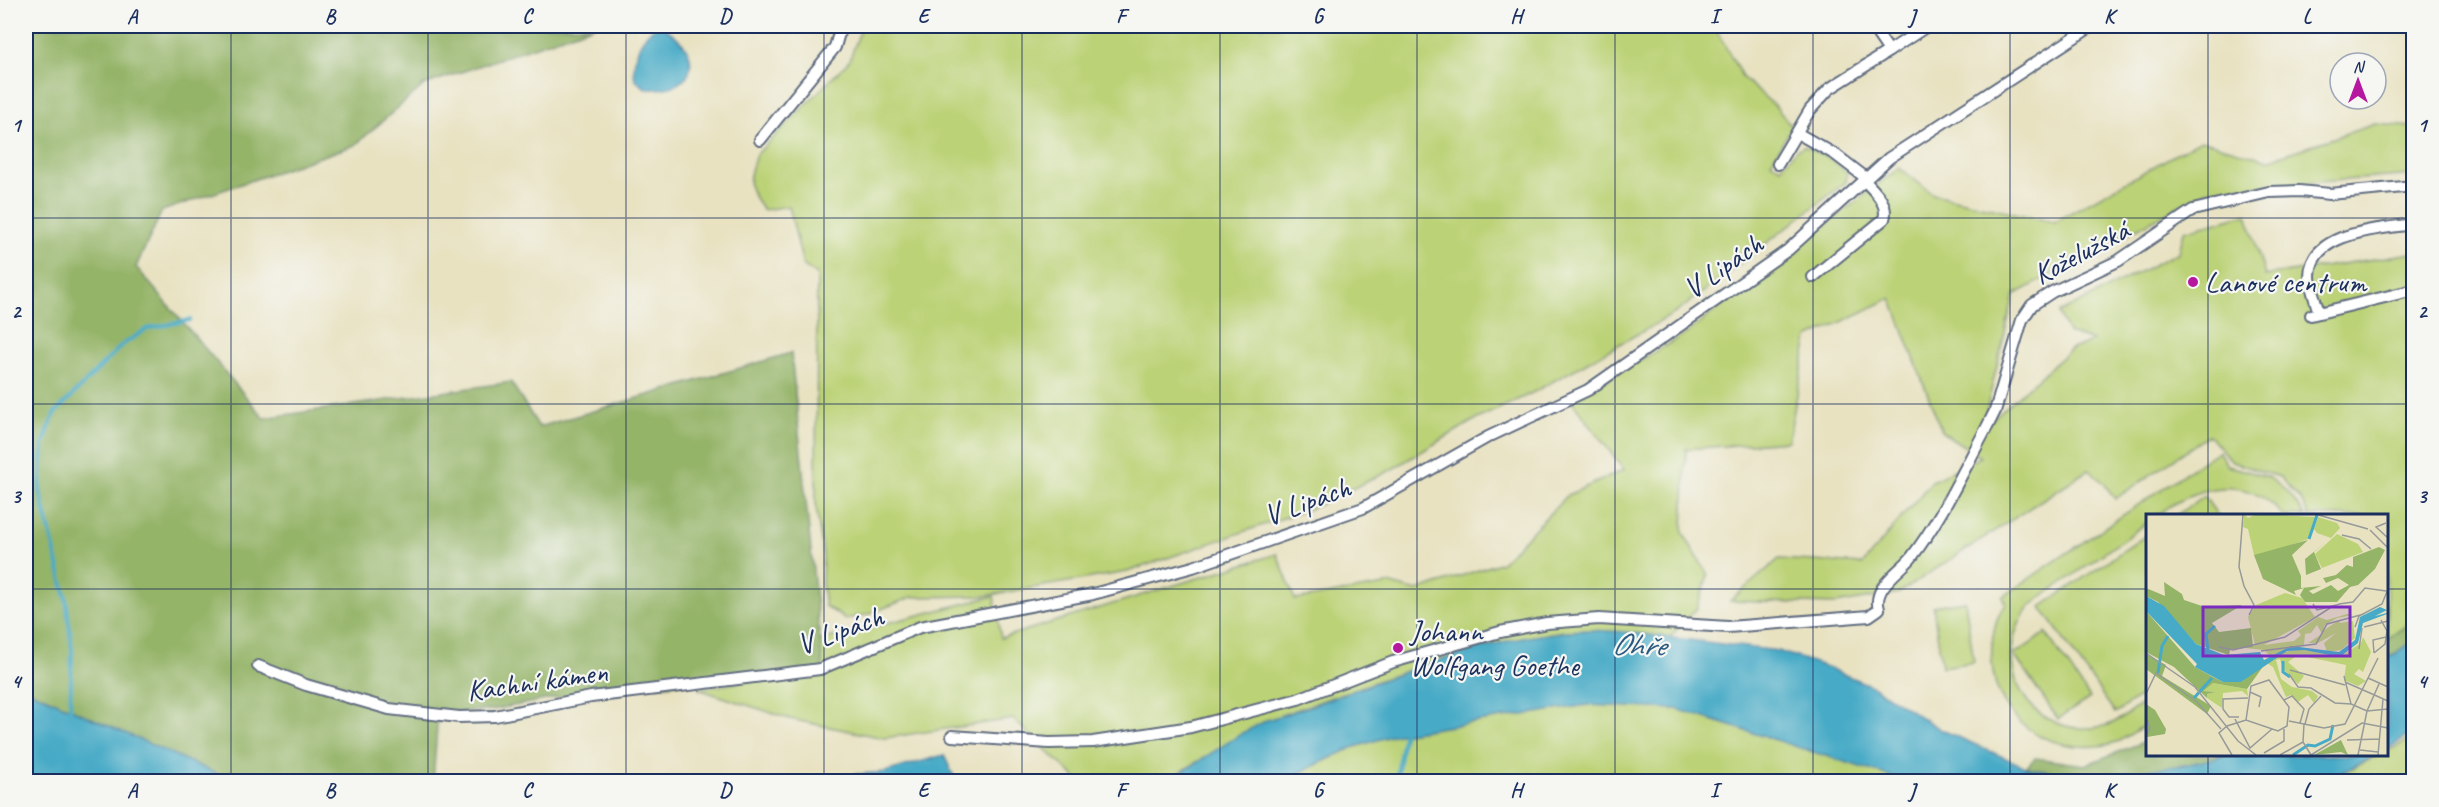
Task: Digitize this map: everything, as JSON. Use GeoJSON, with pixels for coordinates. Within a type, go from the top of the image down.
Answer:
{"type":"FeatureCollection","features":[{"type":"Feature","properties":{"kind":"street"},"geometry":{"type":"LineString","coordinates":[[760,140],[835,47],[841,26]]}},
{"type":"Feature","properties":{"kind":"street"},"geometry":{"type":"LineString","coordinates":[[1872,26],[1889,51]]}},
{"type":"Feature","properties":{"kind":"street"},"geometry":{"type":"LineString","coordinates":[[1778,164],[1810,110],[1829,89],[1927,26]]}},
{"type":"Feature","properties":{"kind":"street","name":"V Lipách"},"geometry":{"type":"LineString","coordinates":[[686,687],[819,669],[920,627],[1093,594],[1193,567],[1363,508],[1488,437],[1588,390],[1788,250],[1889,158],[2091,26]]}},
{"type":"Feature","properties":{"kind":"street"},"geometry":{"type":"LineString","coordinates":[[1797,133],[1836,155],[1865,179],[1884,204],[1886,213],[1884,219],[1813,277]]}},
{"type":"Feature","properties":{"kind":"street","name":"Koželužská"},"geometry":{"type":"LineString","coordinates":[[952,736],[1049,743],[1093,742],[1191,727],[1289,702],[1394,663],[1500,632],[1547,623],[1599,620],[1728,627],[1860,618],[1879,609],[1878,598],[1883,588],[1907,562],[1934,525],[1995,411],[2022,320],[2032,305],[2052,292],[2118,261],[2193,210],[2269,192],[2299,191],[2330,195],[2414,186]]}},
{"type":"Feature","properties":{"kind":"street"},"geometry":{"type":"LineString","coordinates":[[2414,224],[2339,238],[2318,253],[2310,275],[2315,314],[2414,290]]}},
{"type":"Feature","properties":{"kind":"street","name":"Kachní kámen"},"geometry":{"type":"LineString","coordinates":[[258,666],[306,686],[389,709],[466,717],[495,716],[591,697],[686,687]]}},
{"type":"Feature","properties":{"kind":"green space"},"geometry":{"type":"Polygon","coordinates":[[[26,26],[594,26],[424,85],[355,145],[162,211],[136,267],[264,418],[511,382],[539,427],[791,353],[823,670],[582,693],[492,710],[438,713],[433,782],[228,779],[26,689],[26,26]]]}},
{"type":"Feature","properties":{"kind":"green space"},"geometry":{"type":"Polygon","coordinates":[[[862,26],[1714,26],[1743,78],[1776,107],[1792,127],[1771,162],[1781,168],[1795,151],[1804,146],[1826,156],[1847,172],[1846,182],[1677,312],[1534,392],[1473,421],[1389,471],[1312,508],[1127,572],[984,596],[912,597],[866,615],[845,619],[825,606],[822,583],[823,554],[816,507],[817,275],[803,265],[789,206],[764,210],[753,196],[750,178],[756,155],[849,61],[862,26]]]}},
{"type":"Feature","properties":{"kind":"green space"},"geometry":{"type":"Polygon","coordinates":[[[2375,124],[2413,127],[2413,175],[2209,190],[2014,295],[1982,428],[2070,350],[2093,341],[2068,333],[2059,313],[2179,252],[2184,231],[2247,214],[2265,276],[2413,253],[2413,621],[2388,638],[2388,514],[2308,514],[2301,500],[2280,477],[2232,462],[2209,435],[2115,499],[2104,483],[2088,470],[1899,593],[1836,604],[1730,601],[1779,559],[1863,564],[1932,481],[1981,457],[1942,432],[1891,298],[1808,338],[1788,441],[1686,449],[1683,533],[1708,575],[1697,608],[1670,637],[1590,630],[1563,631],[1502,642],[1417,667],[1267,720],[1165,781],[1079,781],[1013,719],[884,738],[790,719],[698,689],[823,669],[820,640],[994,596],[1001,638],[1277,554],[1295,600],[1391,584],[1417,591],[1502,562],[1568,495],[1624,470],[1571,400],[1686,334],[1899,168],[1933,194],[2054,222],[2201,140],[2268,160],[2375,124]]]}},
{"type":"Feature","properties":{"kind":"green space"},"geometry":{"type":"Polygon","coordinates":[[[2218,451],[2228,466],[2268,477],[2288,492],[2304,514],[2281,514],[2272,504],[2247,491],[2233,488],[2205,490],[2173,504],[2160,513],[2146,514],[2146,523],[2031,605],[2018,627],[2012,650],[2014,673],[2022,693],[2036,710],[2055,722],[2078,728],[2110,724],[2146,700],[2146,724],[2117,742],[2076,746],[2057,742],[2040,736],[2013,714],[1996,684],[1992,666],[1994,629],[1997,618],[2006,604],[2002,597],[2218,451]]]}},
{"type":"Feature","properties":{"kind":"green space"},"geometry":{"type":"Polygon","coordinates":[[[2204,496],[2217,514],[2178,514],[2204,496]]]}},
{"type":"Feature","properties":{"kind":"green space"},"geometry":{"type":"Polygon","coordinates":[[[2146,535],[2146,692],[2115,713],[2041,607],[2146,535]]]}},
{"type":"Feature","properties":{"kind":"green space"},"geometry":{"type":"Polygon","coordinates":[[[1965,601],[1974,662],[1942,667],[1933,606],[1965,601]]]}},
{"type":"Feature","properties":{"kind":"green space"},"geometry":{"type":"Polygon","coordinates":[[[2413,621],[2413,642],[2388,658],[2388,638],[2413,621]]]}},
{"type":"Feature","properties":{"kind":"green space"},"geometry":{"type":"Polygon","coordinates":[[[2046,633],[2090,698],[2058,719],[2014,655],[2046,633]]]}},
{"type":"Feature","properties":{"kind":"green space"},"geometry":{"type":"Polygon","coordinates":[[[1587,705],[1677,709],[1905,781],[1281,782],[1352,748],[1393,735],[1587,705]]]}},
{"type":"Feature","properties":{"kind":"green space"},"geometry":{"type":"Polygon","coordinates":[[[2413,739],[2413,781],[2324,782],[2378,756],[2388,756],[2388,751],[2413,739]]]}},
{"type":"Feature","properties":{"kind":"green space"},"geometry":{"type":"Polygon","coordinates":[[[2146,741],[2146,756],[2224,756],[2179,766],[2101,775],[2076,775],[2026,767],[2035,758],[2085,765],[2146,741]]]}},
{"type":"Feature","properties":{"kind":"water"},"geometry":{"type":"Polygon","coordinates":[[[661,26],[685,46],[690,57],[690,68],[686,77],[678,84],[665,88],[647,89],[635,80],[634,64],[642,40],[661,26]]]}},
{"type":"Feature","properties":{"kind":"water","name":"Ohře"},"geometry":{"type":"Polygon","coordinates":[[[1590,630],[1626,632],[1778,651],[1821,665],[1872,686],[1940,729],[2026,767],[2051,773],[2114,774],[2185,765],[2224,756],[2375,756],[2323,781],[1905,781],[1677,709],[1587,705],[1393,735],[1352,748],[1281,781],[1168,781],[1267,720],[1426,664],[1507,641],[1590,630]]]}},
{"type":"Feature","properties":{"kind":"water"},"geometry":{"type":"Polygon","coordinates":[[[2413,642],[2413,734],[2388,748],[2388,658],[2413,642]]]}},
{"type":"Feature","properties":{"kind":"water"},"geometry":{"type":"Polygon","coordinates":[[[26,689],[228,779],[246,781],[26,781],[26,689]]]}},
{"type":"Feature","properties":{"kind":"water"},"geometry":{"type":"Polygon","coordinates":[[[944,755],[956,781],[773,781],[885,772],[944,755]]]}},
{"type":"Feature","properties":{"kind":"waterway"},"geometry":{"type":"LineString","coordinates":[[70,712],[72,650],[66,598],[40,491],[43,445],[54,414],[122,345],[147,329],[190,320]]}},
{"type":"Feature","properties":{"kind":"waterway"},"geometry":{"type":"LineString","coordinates":[[1396,782],[1404,729]]}},
{"type":"Feature","properties":{"kind":"place","name":"Lanové centrum"},"geometry":{"type":"Point","coordinates":[2193,282]}},
{"type":"Feature","properties":{"kind":"place","name":"Johann Wolfgang Goethe"},"geometry":{"type":"Point","coordinates":[1398,648]}}]}
